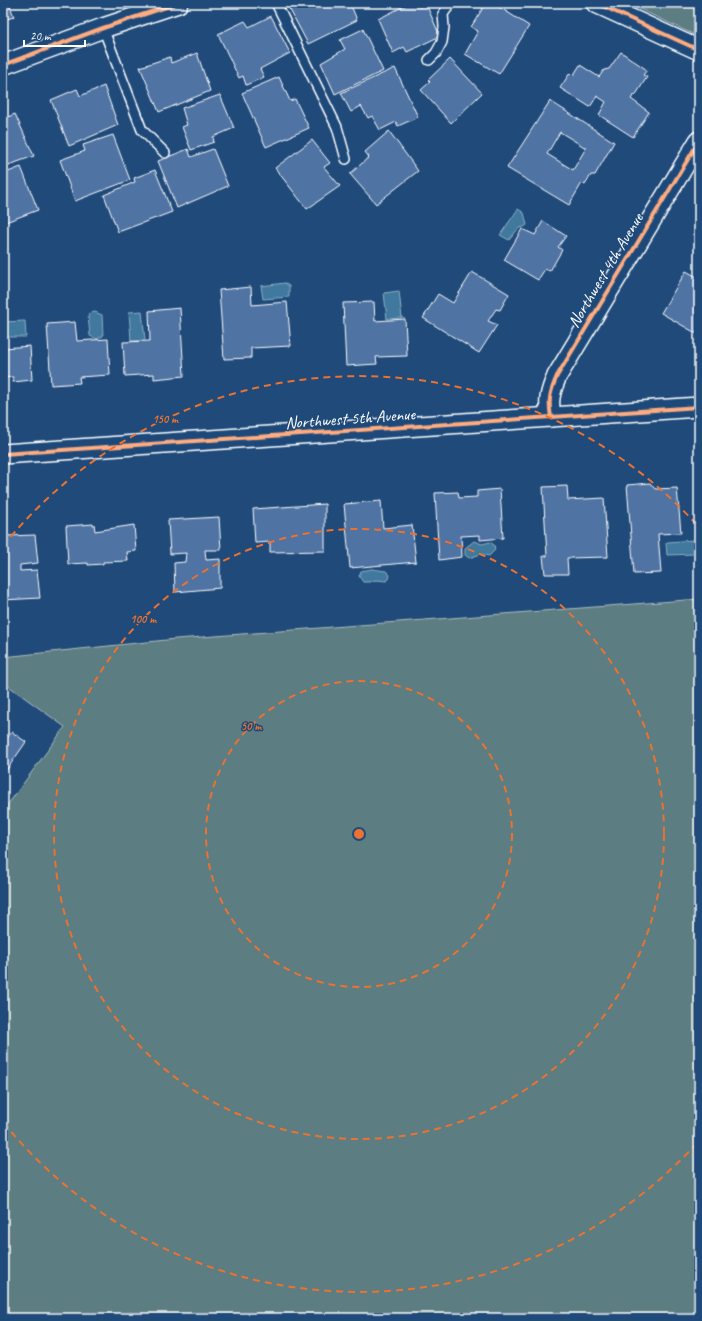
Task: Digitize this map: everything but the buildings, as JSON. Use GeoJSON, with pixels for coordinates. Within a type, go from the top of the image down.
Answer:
{"type":"FeatureCollection","features":[{"type":"Feature","properties":{"kind":"street"},"geometry":{"type":"LineString","coordinates":[[3,65],[103,28],[178,3]]}},
{"type":"Feature","properties":{"kind":"street"},"geometry":{"type":"LineString","coordinates":[[596,3],[699,50]]}},
{"type":"Feature","properties":{"kind":"street","name":"Northwest 4th Avenue"},"geometry":{"type":"LineString","coordinates":[[551,417],[549,405],[550,392],[557,376],[699,141]]}},
{"type":"Feature","properties":{"kind":"street","name":"Northwest 5th Avenue"},"geometry":{"type":"LineString","coordinates":[[3,454],[699,407]]}},
{"type":"Feature","properties":{"kind":"lane"},"geometry":{"type":"LineString","coordinates":[[276,3],[337,127],[346,160]]}},
{"type":"Feature","properties":{"kind":"lane"},"geometry":{"type":"LineString","coordinates":[[429,60],[436,53],[442,42],[444,27],[443,14],[451,3]]}},
{"type":"Feature","properties":{"kind":"lane"},"geometry":{"type":"LineString","coordinates":[[103,28],[142,130],[165,153]]}},
{"type":"Feature","properties":{"kind":"green space"},"geometry":{"type":"Polygon","coordinates":[[[627,3],[699,3],[699,37],[627,3]]]}},
{"type":"Feature","properties":{"kind":"green space"},"geometry":{"type":"Polygon","coordinates":[[[699,599],[699,1318],[3,1318],[3,811],[65,727],[3,682],[3,657],[176,639],[699,599]]]}},
{"type":"Feature","properties":{"kind":"water"},"geometry":{"type":"Polygon","coordinates":[[[518,209],[524,213],[527,225],[519,228],[509,240],[500,235],[518,209]]]}},
{"type":"Feature","properties":{"kind":"water"},"geometry":{"type":"Polygon","coordinates":[[[285,283],[289,286],[289,297],[263,299],[261,286],[285,283]]]}},
{"type":"Feature","properties":{"kind":"water"},"geometry":{"type":"Polygon","coordinates":[[[399,291],[402,318],[387,319],[384,293],[399,291]]]}},
{"type":"Feature","properties":{"kind":"water"},"geometry":{"type":"Polygon","coordinates":[[[142,311],[145,340],[131,341],[129,312],[142,311]]]}},
{"type":"Feature","properties":{"kind":"water"},"geometry":{"type":"Polygon","coordinates":[[[95,312],[102,315],[103,336],[97,339],[90,336],[88,315],[95,312]]]}},
{"type":"Feature","properties":{"kind":"water"},"geometry":{"type":"Polygon","coordinates":[[[25,321],[26,337],[3,337],[3,322],[25,321]]]}},
{"type":"Feature","properties":{"kind":"water"},"geometry":{"type":"Polygon","coordinates":[[[693,540],[696,542],[696,554],[667,555],[666,543],[693,540]]]}},
{"type":"Feature","properties":{"kind":"water"},"geometry":{"type":"Polygon","coordinates":[[[474,541],[482,544],[490,542],[494,545],[495,550],[489,556],[481,554],[469,558],[465,555],[465,548],[474,541]]]}},
{"type":"Feature","properties":{"kind":"water"},"geometry":{"type":"Polygon","coordinates":[[[372,569],[386,571],[390,575],[389,579],[386,581],[376,580],[363,582],[359,576],[361,571],[372,569]]]}},
{"type":"Feature","properties":{"kind":"cycle path"},"geometry":{"type":"LineString","coordinates":[[3,65],[103,28],[178,3]]}},
{"type":"Feature","properties":{"kind":"cycle path"},"geometry":{"type":"LineString","coordinates":[[596,3],[699,50]]}},
{"type":"Feature","properties":{"kind":"cycle path"},"geometry":{"type":"LineString","coordinates":[[551,417],[550,396],[557,376],[699,141]]}},
{"type":"Feature","properties":{"kind":"cycle path"},"geometry":{"type":"LineString","coordinates":[[3,454],[699,407]]}}]}
